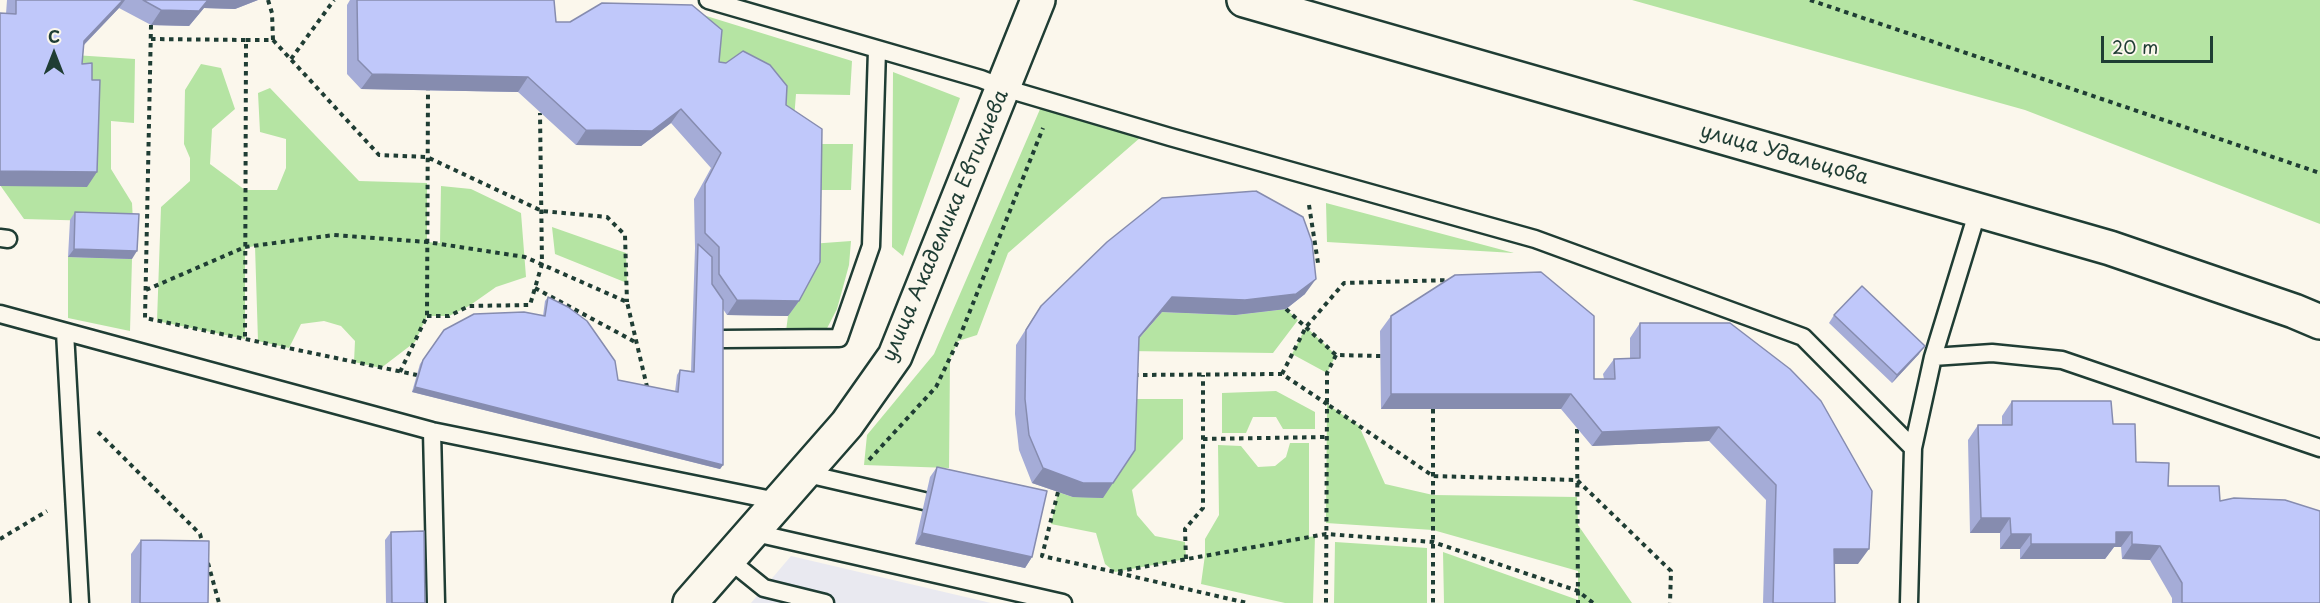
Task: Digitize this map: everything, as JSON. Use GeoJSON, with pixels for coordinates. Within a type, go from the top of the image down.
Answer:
{"type":"FeatureCollection","features":[{"type":"Feature","properties":{"kind":"street","name":"улица Академика Евтихиева"},"geometry":{"type":"LineString","coordinates":[[690,603],[777,501],[848,424],[895,356],[1038,0]]}},
{"type":"Feature","properties":{"kind":"street","name":"улица Удальцова"},"geometry":{"type":"LineString","coordinates":[[1244,0],[2110,248],[2320,322]]}},
{"type":"Feature","properties":{"kind":"lane"},"geometry":{"type":"LineString","coordinates":[[708,0],[834,35],[1004,88],[1535,239],[1803,337],[1913,448]]}},
{"type":"Feature","properties":{"kind":"lane"},"geometry":{"type":"LineString","coordinates":[[724,339],[839,338],[871,246],[877,50]]}},
{"type":"Feature","properties":{"kind":"lane"},"geometry":{"type":"LineString","coordinates":[[1912,600],[1913,448],[1933,357],[1978,210]]}},
{"type":"Feature","properties":{"kind":"lane"},"geometry":{"type":"LineString","coordinates":[[0,314],[432,431],[777,501]]}},
{"type":"Feature","properties":{"kind":"lane"},"geometry":{"type":"LineString","coordinates":[[65,332],[80,603]]}},
{"type":"Feature","properties":{"kind":"lane"},"geometry":{"type":"LineString","coordinates":[[1933,357],[1992,353],[2062,360],[2320,448]]}},
{"type":"Feature","properties":{"kind":"lane"},"geometry":{"type":"LineString","coordinates":[[432,431],[436,603]]}},
{"type":"Feature","properties":{"kind":"lane"},"geometry":{"type":"LineString","coordinates":[[803,473],[924,501]]}},
{"type":"Feature","properties":{"kind":"lane"},"geometry":{"type":"LineString","coordinates":[[751,532],[1063,603]]}},
{"type":"Feature","properties":{"kind":"lane"},"geometry":{"type":"LineString","coordinates":[[728,559],[764,588],[825,603]]}},
{"type":"Feature","properties":{"kind":"path"},"geometry":{"type":"LineString","coordinates":[[268,0],[272,13],[273,40],[379,155],[427,157],[542,211],[607,217],[625,235],[627,302],[649,392]]}},
{"type":"Feature","properties":{"kind":"path"},"geometry":{"type":"LineString","coordinates":[[291,59],[334,0]]}},
{"type":"Feature","properties":{"kind":"path"},"geometry":{"type":"LineString","coordinates":[[1810,0],[2320,173]]}},
{"type":"Feature","properties":{"kind":"path"},"geometry":{"type":"LineString","coordinates":[[151,25],[145,318],[417,375]]}},
{"type":"Feature","properties":{"kind":"path"},"geometry":{"type":"LineString","coordinates":[[151,39],[273,40]]}},
{"type":"Feature","properties":{"kind":"path"},"geometry":{"type":"LineString","coordinates":[[245,339],[246,40]]}},
{"type":"Feature","properties":{"kind":"path"},"geometry":{"type":"LineString","coordinates":[[400,372],[427,316],[428,90]]}},
{"type":"Feature","properties":{"kind":"path"},"geometry":{"type":"LineString","coordinates":[[847,483],[936,387],[958,341],[1053,102]]}},
{"type":"Feature","properties":{"kind":"path"},"geometry":{"type":"LineString","coordinates":[[427,316],[449,316],[469,306],[530,305],[542,264],[540,113]]}},
{"type":"Feature","properties":{"kind":"path"},"geometry":{"type":"LineString","coordinates":[[1303,270],[1318,263],[1305,174]]}},
{"type":"Feature","properties":{"kind":"path"},"geometry":{"type":"LineString","coordinates":[[146,290],[245,248],[334,235],[427,242],[525,257],[627,302]]}},
{"type":"Feature","properties":{"kind":"path"},"geometry":{"type":"LineString","coordinates":[[1282,374],[1306,327],[1344,283],[1458,280]]}},
{"type":"Feature","properties":{"kind":"path"},"geometry":{"type":"LineString","coordinates":[[535,288],[637,343]]}},
{"type":"Feature","properties":{"kind":"path"},"geometry":{"type":"LineString","coordinates":[[1286,309],[1336,355],[1381,356]]}},
{"type":"Feature","properties":{"kind":"path"},"geometry":{"type":"LineString","coordinates":[[1326,603],[1327,373],[1336,355]]}},
{"type":"Feature","properties":{"kind":"path"},"geometry":{"type":"LineString","coordinates":[[1127,375],[1282,374],[1433,476],[1577,480],[1671,571],[1670,603]]}},
{"type":"Feature","properties":{"kind":"path"},"geometry":{"type":"LineString","coordinates":[[1186,559],[1185,529],[1203,508],[1203,375]]}},
{"type":"Feature","properties":{"kind":"path"},"geometry":{"type":"LineString","coordinates":[[69,402],[200,534],[203,545]]}},
{"type":"Feature","properties":{"kind":"path"},"geometry":{"type":"LineString","coordinates":[[1433,409],[1433,603]]}},
{"type":"Feature","properties":{"kind":"path"},"geometry":{"type":"LineString","coordinates":[[1577,429],[1578,603]]}},
{"type":"Feature","properties":{"kind":"path"},"geometry":{"type":"LineString","coordinates":[[1203,439],[1326,437]]}},
{"type":"Feature","properties":{"kind":"path"},"geometry":{"type":"LineString","coordinates":[[1058,492],[1042,556],[1247,603]]}},
{"type":"Feature","properties":{"kind":"path"},"geometry":{"type":"LineString","coordinates":[[0,539],[74,495]]}},
{"type":"Feature","properties":{"kind":"path"},"geometry":{"type":"LineString","coordinates":[[1115,572],[1326,534],[1433,542],[1578,591],[1593,603]]}},
{"type":"Feature","properties":{"kind":"path"},"geometry":{"type":"LineString","coordinates":[[206,557],[219,603]]}},
{"type":"Feature","properties":{"kind":"shaded area"},"geometry":{"type":"Polygon","coordinates":[[[791,556],[991,603],[751,603],[791,556]]]}},
{"type":"Feature","properties":{"kind":"green space"},"geometry":{"type":"Polygon","coordinates":[[[1632,0],[2320,0],[2320,224],[2025,110],[1632,0]]]}},
{"type":"Feature","properties":{"kind":"green space"},"geometry":{"type":"Polygon","coordinates":[[[687,10],[852,61],[850,95],[796,94],[793,132],[716,78],[687,10]]]}},
{"type":"Feature","properties":{"kind":"green space"},"geometry":{"type":"Polygon","coordinates":[[[74,55],[135,59],[134,123],[111,121],[111,169],[132,203],[133,222],[24,219],[0,185],[74,55]]]}},
{"type":"Feature","properties":{"kind":"green space"},"geometry":{"type":"Polygon","coordinates":[[[201,64],[221,68],[235,109],[212,129],[210,164],[245,190],[277,190],[286,168],[286,139],[260,132],[258,93],[270,88],[359,181],[427,183],[427,242],[440,243],[441,186],[471,189],[521,213],[526,277],[496,287],[469,306],[449,316],[427,316],[415,342],[381,368],[354,362],[355,341],[341,326],[324,321],[301,324],[289,348],[258,341],[255,246],[245,248],[245,339],[157,321],[161,207],[190,181],[190,158],[184,144],[185,90],[201,64]]]}},
{"type":"Feature","properties":{"kind":"green space"},"geometry":{"type":"Polygon","coordinates":[[[893,72],[960,98],[903,256],[892,247],[893,72]]]}},
{"type":"Feature","properties":{"kind":"green space"},"geometry":{"type":"Polygon","coordinates":[[[1044,100],[1149,130],[1008,253],[977,335],[958,341],[950,359],[949,468],[864,465],[867,435],[934,354],[1044,100]]]}},
{"type":"Feature","properties":{"kind":"green space"},"geometry":{"type":"Polygon","coordinates":[[[812,144],[853,144],[851,190],[811,190],[812,144]]]}},
{"type":"Feature","properties":{"kind":"green space"},"geometry":{"type":"Polygon","coordinates":[[[1326,203],[1514,253],[1327,242],[1326,203]]]}},
{"type":"Feature","properties":{"kind":"green space"},"geometry":{"type":"Polygon","coordinates":[[[552,227],[626,253],[627,283],[555,254],[552,227]]]}},
{"type":"Feature","properties":{"kind":"green space"},"geometry":{"type":"Polygon","coordinates":[[[851,241],[849,265],[837,309],[822,338],[785,339],[788,316],[809,277],[810,244],[851,241]]]}},
{"type":"Feature","properties":{"kind":"green space"},"geometry":{"type":"Polygon","coordinates":[[[68,257],[132,259],[130,331],[68,318],[68,257]]]}},
{"type":"Feature","properties":{"kind":"green space"},"geometry":{"type":"Polygon","coordinates":[[[1286,309],[1298,320],[1273,353],[1128,351],[1162,312],[1235,315],[1286,309]]]}},
{"type":"Feature","properties":{"kind":"green space"},"geometry":{"type":"Polygon","coordinates":[[[1306,327],[1336,355],[1327,373],[1292,354],[1306,327]]]}},
{"type":"Feature","properties":{"kind":"green space"},"geometry":{"type":"Polygon","coordinates":[[[1276,391],[1315,412],[1315,429],[1283,429],[1276,417],[1253,417],[1246,433],[1222,433],[1222,393],[1276,391]]]}},
{"type":"Feature","properties":{"kind":"green space"},"geometry":{"type":"Polygon","coordinates":[[[1126,399],[1183,399],[1183,439],[1132,490],[1137,515],[1155,536],[1185,542],[1186,559],[1115,572],[1105,564],[1096,533],[1051,524],[1058,492],[1073,497],[1126,399]]]}},
{"type":"Feature","properties":{"kind":"green space"},"geometry":{"type":"Polygon","coordinates":[[[1327,404],[1359,426],[1385,484],[1433,495],[1577,497],[1578,525],[1632,603],[1444,603],[1443,552],[1578,600],[1578,571],[1433,530],[1326,523],[1327,404]]]}},
{"type":"Feature","properties":{"kind":"green space"},"geometry":{"type":"Polygon","coordinates":[[[1290,443],[1309,443],[1309,537],[1315,536],[1313,603],[1285,603],[1201,584],[1205,539],[1219,515],[1218,445],[1241,446],[1258,467],[1275,466],[1286,457],[1290,443]]]}},
{"type":"Feature","properties":{"kind":"green space"},"geometry":{"type":"Polygon","coordinates":[[[1335,542],[1427,548],[1427,603],[1334,603],[1335,542]]]}},
{"type":"Feature","properties":{"kind":"building"},"geometry":{"type":"Polygon","coordinates":[[[16,0],[123,0],[84,41],[82,64],[92,63],[92,80],[100,80],[97,172],[0,171],[0,13],[16,14],[16,0]]]}},
{"type":"Feature","properties":{"kind":"building"},"geometry":{"type":"Polygon","coordinates":[[[143,0],[208,0],[199,11],[161,10],[143,0]]]}},
{"type":"Feature","properties":{"kind":"building"},"geometry":{"type":"Polygon","coordinates":[[[357,0],[554,0],[556,22],[570,22],[602,3],[692,5],[722,30],[719,62],[726,63],[743,51],[770,65],[787,86],[786,105],[822,129],[820,262],[799,301],[737,300],[719,274],[719,247],[705,233],[705,184],[721,153],[681,109],[652,131],[586,130],[528,77],[372,74],[358,60],[357,0]]]}},
{"type":"Feature","properties":{"kind":"building"},"geometry":{"type":"Polygon","coordinates":[[[1256,191],[1303,217],[1312,242],[1316,279],[1296,294],[1245,300],[1172,297],[1139,337],[1135,450],[1113,483],[1083,483],[1043,468],[1029,435],[1025,399],[1026,330],[1041,306],[1107,242],[1162,198],[1256,191]]]}},
{"type":"Feature","properties":{"kind":"building"},"geometry":{"type":"Polygon","coordinates":[[[75,212],[139,214],[137,251],[74,249],[75,212]]]}},
{"type":"Feature","properties":{"kind":"building"},"geometry":{"type":"Polygon","coordinates":[[[698,244],[712,257],[712,284],[723,300],[723,465],[415,387],[423,360],[444,330],[474,314],[524,312],[545,316],[548,297],[568,307],[587,321],[615,361],[618,380],[678,392],[680,370],[694,372],[698,244]]]}},
{"type":"Feature","properties":{"kind":"building"},"geometry":{"type":"Polygon","coordinates":[[[1541,272],[1594,316],[1594,379],[1615,379],[1614,359],[1640,358],[1640,323],[1730,323],[1790,369],[1821,401],[1872,491],[1869,549],[1834,549],[1835,603],[1773,603],[1776,485],[1719,427],[1602,432],[1571,394],[1391,394],[1391,316],[1455,275],[1541,272]]]}},
{"type":"Feature","properties":{"kind":"building"},"geometry":{"type":"Polygon","coordinates":[[[1862,286],[1925,346],[1897,375],[1834,315],[1862,286]]]}},
{"type":"Feature","properties":{"kind":"building"},"geometry":{"type":"Polygon","coordinates":[[[2012,401],[2111,401],[2113,424],[2135,424],[2136,462],[2169,463],[2168,486],[2219,486],[2220,501],[2234,498],[2285,500],[2320,511],[2320,603],[2182,603],[2182,583],[2160,546],[2132,544],[2132,532],[2116,532],[2116,544],[2031,544],[2031,534],[2011,534],[2010,518],[1981,518],[1978,425],[2012,425],[2012,401]]]}},
{"type":"Feature","properties":{"kind":"building"},"geometry":{"type":"Polygon","coordinates":[[[937,467],[1047,491],[1032,557],[922,533],[937,467]]]}},
{"type":"Feature","properties":{"kind":"building"},"geometry":{"type":"Polygon","coordinates":[[[424,531],[425,603],[392,603],[391,532],[424,531]]]}},
{"type":"Feature","properties":{"kind":"building"},"geometry":{"type":"Polygon","coordinates":[[[141,540],[209,541],[208,603],[140,603],[141,540]]]}}]}
